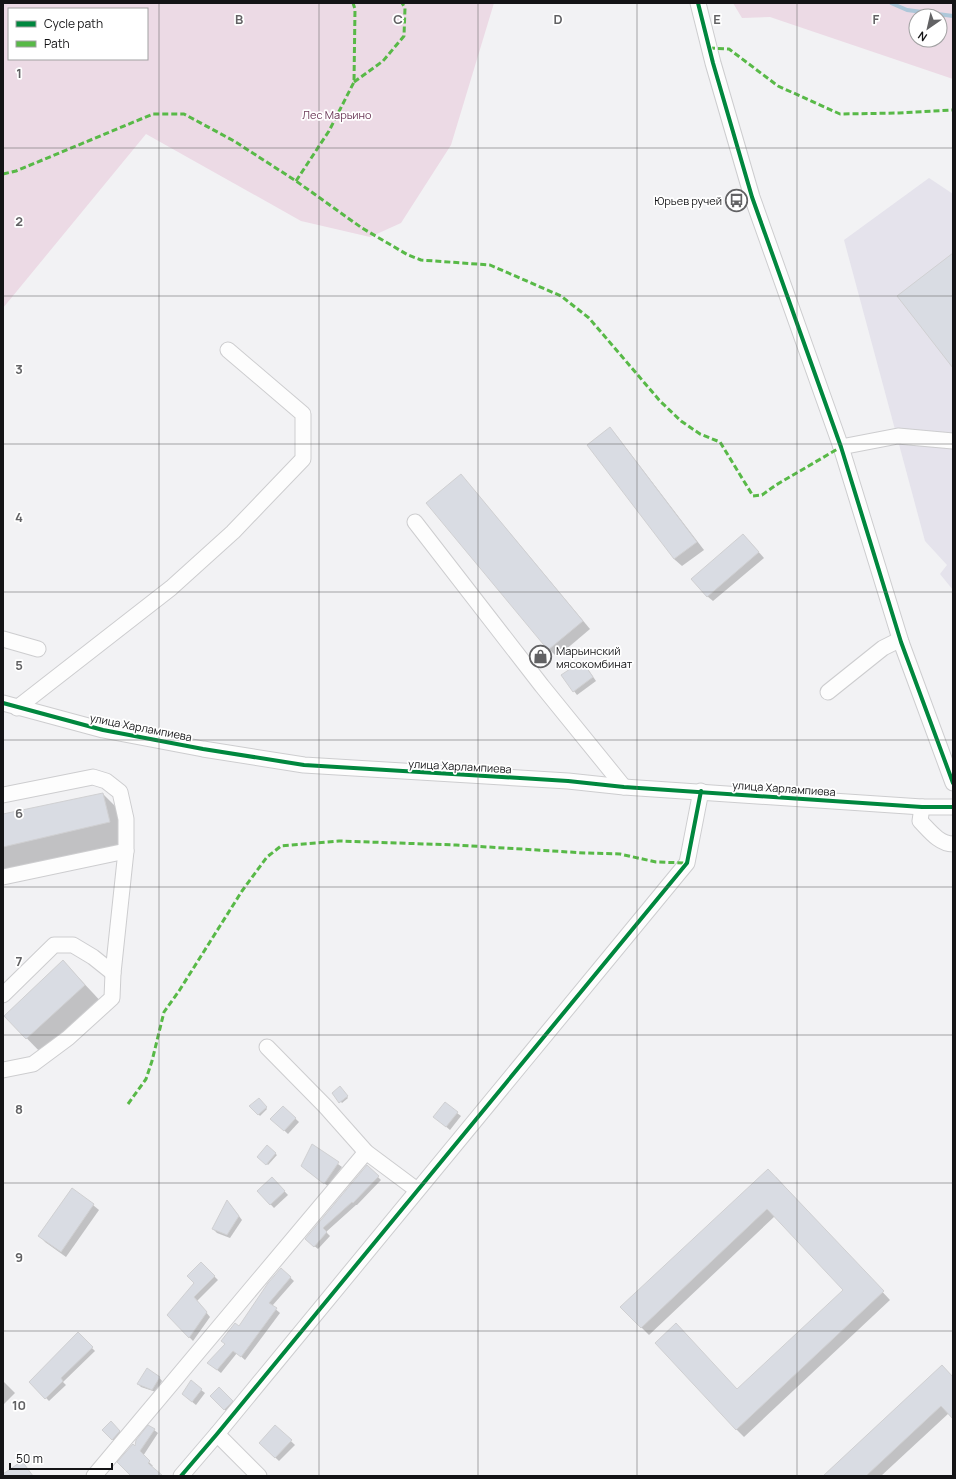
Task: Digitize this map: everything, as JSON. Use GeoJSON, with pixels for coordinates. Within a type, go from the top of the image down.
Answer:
{"type":"FeatureCollection","features":[{"type":"Feature","properties":{"kind":"street"},"geometry":{"type":"LineString","coordinates":[[698,3],[713,63],[752,197],[841,447],[901,642],[953,783]]}},
{"type":"Feature","properties":{"kind":"street"},"geometry":{"type":"LineString","coordinates":[[17,708],[171,588],[233,532],[303,459],[303,414],[228,350]]}},
{"type":"Feature","properties":{"kind":"street"},"geometry":{"type":"LineString","coordinates":[[841,447],[898,436],[953,441]]}},
{"type":"Feature","properties":{"kind":"street"},"geometry":{"type":"LineString","coordinates":[[415,522],[537,680],[624,787]]}},
{"type":"Feature","properties":{"kind":"street"},"geometry":{"type":"LineString","coordinates":[[3,639],[38,649]]}},
{"type":"Feature","properties":{"kind":"street"},"geometry":{"type":"LineString","coordinates":[[828,692],[883,648],[896,641],[901,642]]}},
{"type":"Feature","properties":{"kind":"street","name":"улица Харлампиева"},"geometry":{"type":"LineString","coordinates":[[3,704],[103,730],[204,749],[304,765],[568,781],[624,787],[922,807],[953,807]]}},
{"type":"Feature","properties":{"kind":"street"},"geometry":{"type":"LineString","coordinates":[[3,795],[93,777],[106,781],[120,792],[126,819],[126,851],[113,973],[112,998],[68,1038],[33,1064],[3,1070]]}},
{"type":"Feature","properties":{"kind":"street"},"geometry":{"type":"LineString","coordinates":[[181,1476],[687,863],[701,791]]}},
{"type":"Feature","properties":{"kind":"street"},"geometry":{"type":"LineString","coordinates":[[922,807],[920,821],[934,836],[947,844],[953,844]]}},
{"type":"Feature","properties":{"kind":"street"},"geometry":{"type":"LineString","coordinates":[[3,877],[126,851]]}},
{"type":"Feature","properties":{"kind":"street"},"geometry":{"type":"LineString","coordinates":[[3,995],[54,945],[73,945],[93,957],[113,973]]}},
{"type":"Feature","properties":{"kind":"street"},"geometry":{"type":"LineString","coordinates":[[267,1047],[326,1107],[366,1152],[417,1190]]}},
{"type":"Feature","properties":{"kind":"street"},"geometry":{"type":"LineString","coordinates":[[94,1476],[366,1152]]}},
{"type":"Feature","properties":{"kind":"street"},"geometry":{"type":"LineString","coordinates":[[217,1434],[260,1476]]}},
{"type":"Feature","properties":{"kind":"shaded area"},"geometry":{"type":"Polygon","coordinates":[[[929,178],[953,194],[953,590],[940,574],[947,565],[925,541],[844,240],[929,178]]]}},
{"type":"Feature","properties":{"kind":"green space","name":"Лес Марьино"},"geometry":{"type":"Polygon","coordinates":[[[3,3],[494,3],[451,145],[401,223],[370,237],[301,221],[146,134],[3,308],[3,3]]]}},
{"type":"Feature","properties":{"kind":"green space"},"geometry":{"type":"Polygon","coordinates":[[[733,3],[953,3],[953,79],[770,17],[742,18],[733,3]]]}},
{"type":"Feature","properties":{"kind":"building"},"geometry":{"type":"Polygon","coordinates":[[[953,253],[953,368],[897,296],[953,253]]]}},
{"type":"Feature","properties":{"kind":"building"},"geometry":{"type":"Polygon","coordinates":[[[610,427],[697,542],[674,559],[587,445],[610,427]]]}},
{"type":"Feature","properties":{"kind":"building"},"geometry":{"type":"Polygon","coordinates":[[[461,474],[583,621],[548,650],[426,503],[461,474]]]}},
{"type":"Feature","properties":{"kind":"building"},"geometry":{"type":"Polygon","coordinates":[[[743,534],[759,552],[707,597],[691,579],[743,534]]]}},
{"type":"Feature","properties":{"kind":"building"},"geometry":{"type":"Polygon","coordinates":[[[582,661],[593,677],[573,692],[561,675],[582,661]]]}},
{"type":"Feature","properties":{"kind":"building"},"geometry":{"type":"Polygon","coordinates":[[[103,793],[110,822],[3,847],[3,814],[103,793]]]}},
{"type":"Feature","properties":{"kind":"building"},"geometry":{"type":"Polygon","coordinates":[[[63,960],[85,985],[26,1039],[4,1016],[63,960]]]}},
{"type":"Feature","properties":{"kind":"building"},"geometry":{"type":"Polygon","coordinates":[[[340,1086],[348,1096],[339,1103],[332,1093],[340,1086]]]}},
{"type":"Feature","properties":{"kind":"building"},"geometry":{"type":"Polygon","coordinates":[[[259,1098],[267,1107],[258,1115],[249,1106],[259,1098]]]}},
{"type":"Feature","properties":{"kind":"building"},"geometry":{"type":"Polygon","coordinates":[[[445,1102],[458,1112],[446,1127],[433,1117],[445,1102]]]}},
{"type":"Feature","properties":{"kind":"building"},"geometry":{"type":"Polygon","coordinates":[[[283,1106],[296,1118],[284,1131],[270,1119],[283,1106]]]}},
{"type":"Feature","properties":{"kind":"building"},"geometry":{"type":"Polygon","coordinates":[[[312,1144],[339,1162],[324,1184],[301,1166],[312,1144]]]}},
{"type":"Feature","properties":{"kind":"building"},"geometry":{"type":"Polygon","coordinates":[[[267,1145],[276,1153],[266,1165],[257,1157],[267,1145]]]}},
{"type":"Feature","properties":{"kind":"building"},"geometry":{"type":"Polygon","coordinates":[[[367,1165],[379,1176],[353,1203],[352,1202],[323,1228],[327,1232],[314,1247],[305,1239],[367,1165]]]}},
{"type":"Feature","properties":{"kind":"building"},"geometry":{"type":"Polygon","coordinates":[[[768,1169],[884,1291],[736,1430],[655,1343],[676,1323],[737,1389],[843,1290],[767,1209],[641,1328],[620,1307],[768,1169]]]}},
{"type":"Feature","properties":{"kind":"building"},"geometry":{"type":"Polygon","coordinates":[[[272,1177],[285,1191],[270,1205],[257,1191],[272,1177]]]}},
{"type":"Feature","properties":{"kind":"building"},"geometry":{"type":"Polygon","coordinates":[[[72,1188],[94,1204],[61,1252],[38,1236],[72,1188]]]}},
{"type":"Feature","properties":{"kind":"building"},"geometry":{"type":"Polygon","coordinates":[[[227,1200],[239,1216],[227,1235],[212,1229],[227,1200]]]}},
{"type":"Feature","properties":{"kind":"building"},"geometry":{"type":"Polygon","coordinates":[[[201,1262],[215,1276],[194,1297],[207,1312],[189,1338],[167,1315],[194,1283],[187,1276],[201,1262]]]}},
{"type":"Feature","properties":{"kind":"building"},"geometry":{"type":"Polygon","coordinates":[[[281,1268],[291,1277],[269,1303],[277,1308],[241,1357],[233,1351],[217,1370],[207,1363],[225,1344],[221,1341],[235,1323],[239,1326],[268,1283],[281,1268]]]}},
{"type":"Feature","properties":{"kind":"building"},"geometry":{"type":"Polygon","coordinates":[[[78,1332],[93,1347],[61,1378],[63,1381],[45,1399],[29,1382],[78,1332]]]}},
{"type":"Feature","properties":{"kind":"building"},"geometry":{"type":"Polygon","coordinates":[[[942,1365],[953,1377],[953,1419],[941,1406],[866,1476],[823,1476],[942,1365]]]}},
{"type":"Feature","properties":{"kind":"building"},"geometry":{"type":"Polygon","coordinates":[[[147,1368],[160,1377],[152,1390],[137,1384],[147,1368]]]}},
{"type":"Feature","properties":{"kind":"building"},"geometry":{"type":"Polygon","coordinates":[[[191,1380],[202,1389],[192,1402],[182,1394],[191,1380]]]}},
{"type":"Feature","properties":{"kind":"building"},"geometry":{"type":"Polygon","coordinates":[[[219,1387],[233,1401],[224,1410],[210,1396],[219,1387]]]}},
{"type":"Feature","properties":{"kind":"building"},"geometry":{"type":"Polygon","coordinates":[[[111,1421],[120,1431],[112,1440],[102,1430],[111,1421]]]}},
{"type":"Feature","properties":{"kind":"building"},"geometry":{"type":"Polygon","coordinates":[[[148,1425],[155,1429],[140,1451],[150,1461],[148,1463],[163,1476],[131,1476],[117,1462],[133,1444],[135,1446],[136,1440],[148,1425]]]}},
{"type":"Feature","properties":{"kind":"building"},"geometry":{"type":"Polygon","coordinates":[[[275,1425],[292,1440],[275,1458],[259,1443],[275,1425]]]}},
{"type":"Feature","properties":{"kind":"building"},"geometry":{"type":"Polygon","coordinates":[[[22,1461],[33,1476],[3,1476],[3,1474],[22,1461]]]}},
{"type":"Feature","properties":{"kind":"waterway"},"geometry":{"type":"LineString","coordinates":[[891,3],[907,10],[953,16]]}},
{"type":"Feature","properties":{"kind":"marked path"},"geometry":{"type":"LineString","coordinates":[[296,181],[329,131],[354,82],[355,9],[353,3]]}},
{"type":"Feature","properties":{"kind":"marked path"},"geometry":{"type":"LineString","coordinates":[[354,82],[383,61],[404,36],[405,8],[402,3]]}},
{"type":"Feature","properties":{"kind":"marked path"},"geometry":{"type":"LineString","coordinates":[[709,48],[729,49],[778,86],[840,114],[953,110]]}},
{"type":"Feature","properties":{"kind":"marked path"},"geometry":{"type":"LineString","coordinates":[[3,174],[16,171],[153,114],[184,114],[234,141],[296,181],[362,228],[408,255],[421,260],[490,265],[561,296],[589,318],[660,401],[681,421],[700,434],[720,442],[753,496],[762,495],[776,485],[841,447]]}},
{"type":"Feature","properties":{"kind":"marked path"},"geometry":{"type":"LineString","coordinates":[[128,1104],[146,1079],[164,1012],[179,991],[242,891],[267,857],[281,846],[339,841],[456,845],[620,854],[656,862],[687,863]]}},
{"type":"Feature","properties":{"kind":"cycle path"},"geometry":{"type":"LineString","coordinates":[[698,3],[713,63],[752,197],[841,447],[901,642],[953,783]]}},
{"type":"Feature","properties":{"kind":"cycle path"},"geometry":{"type":"LineString","coordinates":[[3,703],[103,730],[203,749],[304,765],[568,781],[624,787],[922,807],[953,807]]}},
{"type":"Feature","properties":{"kind":"cycle path"},"geometry":{"type":"LineString","coordinates":[[181,1476],[687,863],[701,791]]}},
{"type":"Feature","properties":{"kind":"place","name":"Юрьев ручей"},"geometry":{"type":"Point","coordinates":[737,200]}},
{"type":"Feature","properties":{"kind":"place","name":"Марьинский мясокомбинат"},"geometry":{"type":"Point","coordinates":[540,656]}}]}
